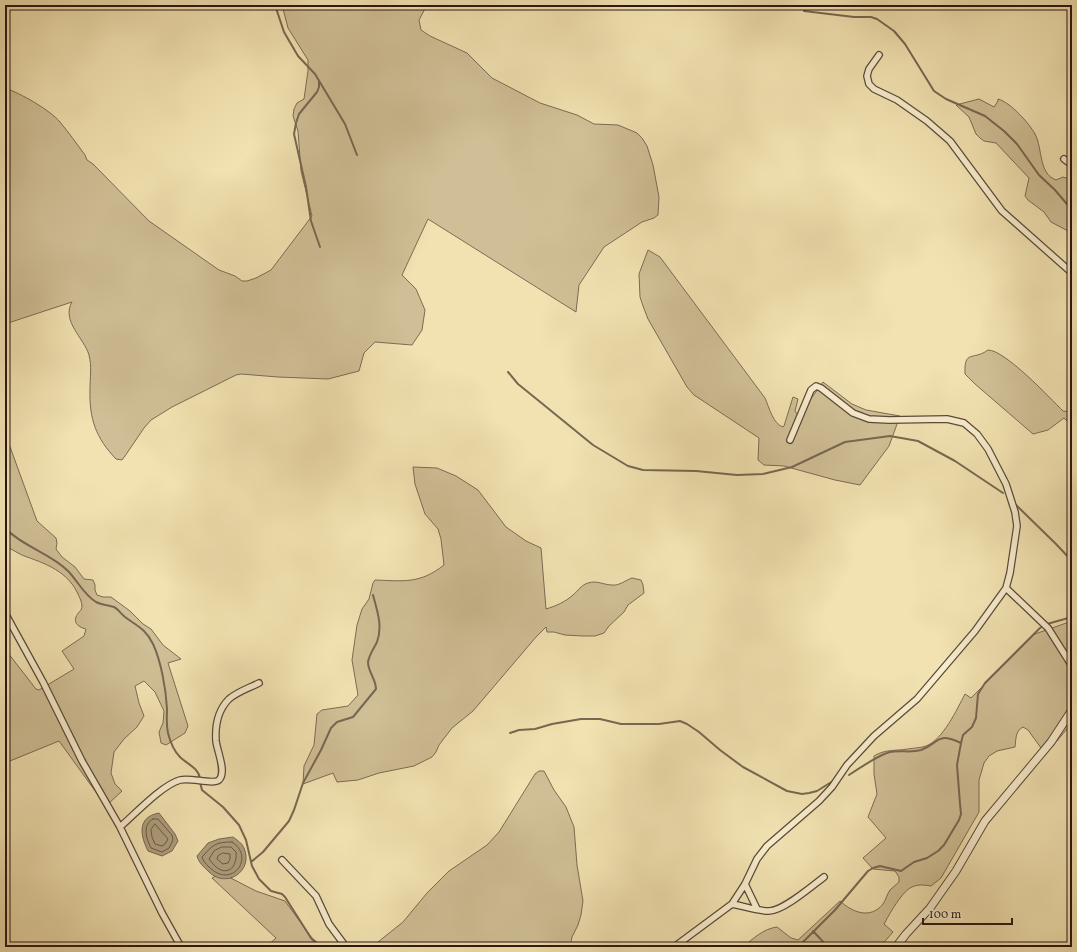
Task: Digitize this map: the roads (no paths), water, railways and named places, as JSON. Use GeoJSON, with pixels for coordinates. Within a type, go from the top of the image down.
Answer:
{"type":"FeatureCollection","features":[{"type":"Feature","properties":{"kind":"street"},"geometry":{"type":"LineString","coordinates":[[879,55],[869,69],[867,76],[869,84],[874,89],[897,100],[927,120],[950,141],[1002,211],[1072,273]]}},
{"type":"Feature","properties":{"kind":"street"},"geometry":{"type":"LineString","coordinates":[[1064,159],[1072,165]]}},
{"type":"Feature","properties":{"kind":"street"},"geometry":{"type":"LineString","coordinates":[[674,947],[732,904],[757,859],[767,846],[819,802],[832,787],[847,765],[874,736],[917,699],[975,631],[1006,588],[1013,558],[1017,526],[1016,512],[1006,484],[988,449],[977,434],[964,423],[947,419],[869,419],[853,413],[821,388],[816,386],[811,390],[790,440]]}},
{"type":"Feature","properties":{"kind":"street"},"geometry":{"type":"LineString","coordinates":[[1006,588],[1048,628],[1072,666]]}},
{"type":"Feature","properties":{"kind":"street"},"geometry":{"type":"LineString","coordinates":[[5,613],[43,682],[82,761],[120,827],[181,947]]}},
{"type":"Feature","properties":{"kind":"street"},"geometry":{"type":"LineString","coordinates":[[120,827],[170,784],[181,779],[214,782],[219,780],[222,767],[216,741],[217,722],[220,710],[230,699],[258,682]]}},
{"type":"Feature","properties":{"kind":"street"},"geometry":{"type":"LineString","coordinates":[[896,947],[930,908],[956,871],[985,821],[1051,742],[1072,710]]}},
{"type":"Feature","properties":{"kind":"street"},"geometry":{"type":"LineString","coordinates":[[282,860],[316,896],[329,924],[346,947]]}},
{"type":"Feature","properties":{"kind":"street"},"geometry":{"type":"LineString","coordinates":[[732,904],[769,911],[777,909],[786,905],[824,877]]}},
{"type":"Feature","properties":{"kind":"street"},"geometry":{"type":"LineString","coordinates":[[744,884],[757,909]]}},
{"type":"Feature","properties":{"kind":"water"},"geometry":{"type":"Polygon","coordinates":[[[159,813],[175,834],[178,841],[172,851],[162,856],[148,851],[142,833],[142,828],[147,818],[159,813]]]}},
{"type":"Feature","properties":{"kind":"water"},"geometry":{"type":"Polygon","coordinates":[[[233,837],[241,843],[244,848],[246,856],[245,864],[242,870],[236,875],[223,879],[208,871],[201,864],[197,856],[208,843],[219,839],[233,837]]]}},
{"type":"Feature","properties":{"kind":"waterway"},"geometry":{"type":"LineString","coordinates":[[275,5],[284,32],[298,56],[315,74],[345,124],[357,155]]}},
{"type":"Feature","properties":{"kind":"waterway"},"geometry":{"type":"LineString","coordinates":[[804,11],[854,17],[871,17],[877,19],[894,31],[905,44],[934,91],[946,99],[985,116],[1004,131],[1017,144],[1039,175],[1055,190],[1072,210]]}},
{"type":"Feature","properties":{"kind":"waterway"},"geometry":{"type":"LineString","coordinates":[[319,81],[317,92],[299,114],[294,134],[306,187],[311,221],[320,247]]}},
{"type":"Feature","properties":{"kind":"waterway"},"geometry":{"type":"LineString","coordinates":[[508,372],[518,384],[593,445],[628,466],[643,470],[696,471],[737,475],[763,474],[792,467],[845,442],[890,436],[918,441],[955,461],[1003,493]]}},
{"type":"Feature","properties":{"kind":"waterway"},"geometry":{"type":"LineString","coordinates":[[1014,503],[1072,561]]}},
{"type":"Feature","properties":{"kind":"waterway"},"geometry":{"type":"LineString","coordinates":[[5,528],[12,535],[61,565],[92,599],[98,603],[112,606],[141,628],[147,635],[156,651],[163,675],[167,709],[167,727],[170,739],[178,755],[195,769],[200,779]]}},
{"type":"Feature","properties":{"kind":"waterway"},"geometry":{"type":"LineString","coordinates":[[251,862],[263,852],[289,821],[303,783],[331,728],[337,722],[353,717],[376,689],[368,662],[370,654],[379,636],[379,618],[373,595]]}},
{"type":"Feature","properties":{"kind":"waterway"},"geometry":{"type":"LineString","coordinates":[[798,947],[835,910],[868,871],[880,866],[901,871],[914,862],[927,858],[944,845],[961,814],[957,765],[963,735],[972,727],[976,718],[978,694],[985,683],[1040,628],[1047,624],[1072,617]]}},
{"type":"Feature","properties":{"kind":"waterway"},"geometry":{"type":"LineString","coordinates":[[510,733],[519,730],[535,729],[552,724],[581,719],[600,719],[621,724],[659,724],[680,721],[699,732],[743,767],[787,791],[802,794],[809,793],[817,791],[833,781]]}},
{"type":"Feature","properties":{"kind":"waterway"},"geometry":{"type":"LineString","coordinates":[[849,775],[886,753],[921,750],[942,738],[961,743]]}},
{"type":"Feature","properties":{"kind":"waterway"},"geometry":{"type":"LineString","coordinates":[[200,782],[202,790],[223,807],[239,825],[246,840],[252,866],[259,879],[271,891],[282,894],[285,897],[311,938],[320,947]]}},
{"type":"Feature","properties":{"kind":"waterway"},"geometry":{"type":"LineString","coordinates":[[813,931],[828,947]]}}]}
